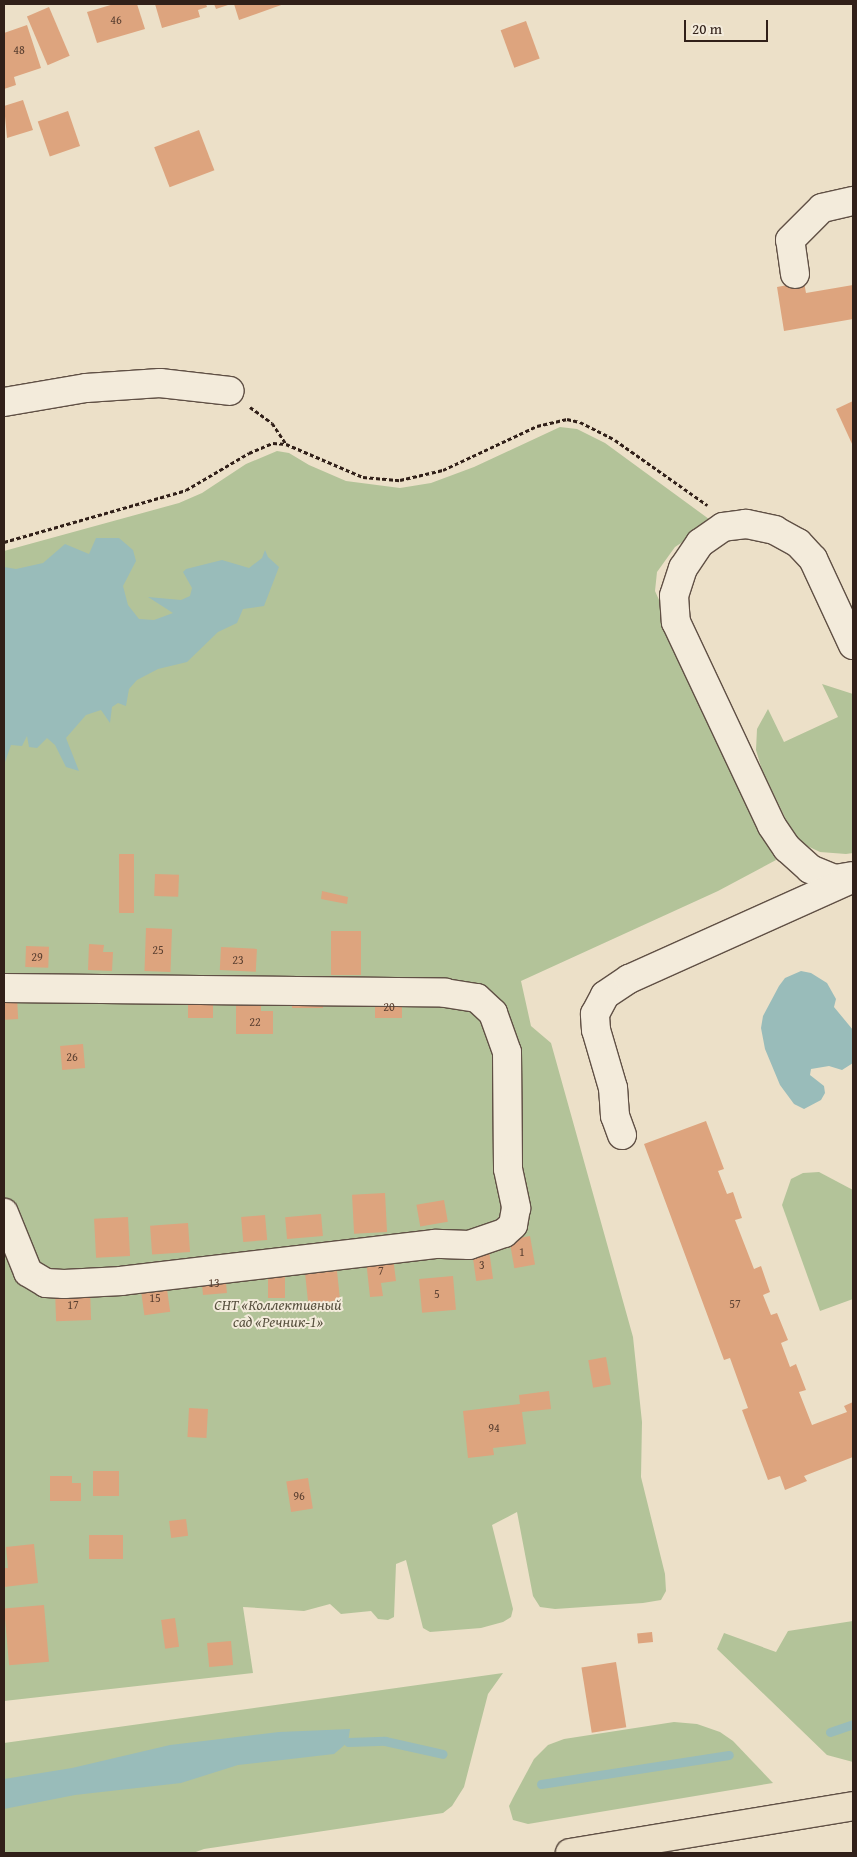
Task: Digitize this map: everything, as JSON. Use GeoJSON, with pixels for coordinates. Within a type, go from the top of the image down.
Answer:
{"type":"FeatureCollection","features":[{"type":"Feature","properties":{"kind":"main road"},"geometry":{"type":"LineString","coordinates":[[570,1853],[853,1806]]}},
{"type":"Feature","properties":{"kind":"street"},"geometry":{"type":"LineString","coordinates":[[795,274],[790,240],[822,208],[853,200]]}},
{"type":"Feature","properties":{"kind":"street"},"geometry":{"type":"LineString","coordinates":[[4,402],[86,388],[160,383],[230,392]]}},
{"type":"Feature","properties":{"kind":"street"},"geometry":{"type":"LineString","coordinates":[[853,645],[806,551],[775,530],[734,524],[710,534],[690,555],[674,596],[676,622],[779,838],[798,860],[823,876],[835,879],[853,877]]}},
{"type":"Feature","properties":{"kind":"street"},"geometry":{"type":"LineString","coordinates":[[622,1135],[615,1116],[613,1088],[596,1030],[595,1014],[606,995],[629,979],[853,877]]}},
{"type":"Feature","properties":{"kind":"street"},"geometry":{"type":"LineString","coordinates":[[4,988],[445,992],[477,998],[493,1012],[507,1052],[508,1169],[516,1208],[513,1224],[504,1233],[469,1246],[435,1244],[122,1281],[64,1284],[46,1283],[28,1272],[4,1213]]}},
{"type":"Feature","properties":{"kind":"path"},"geometry":{"type":"LineString","coordinates":[[230,392],[272,423],[286,444]]}},
{"type":"Feature","properties":{"kind":"path"},"geometry":{"type":"LineString","coordinates":[[4,542],[177,493],[264,445],[286,444],[363,476],[400,480],[443,470],[537,426],[567,419],[580,422],[615,440],[734,524]]}},
{"type":"Feature","properties":{"kind":"green space","name":"СНТ «Коллективный сад «Речник-1»"},"geometry":{"type":"Polygon","coordinates":[[[560,427],[577,429],[605,443],[713,522],[675,547],[657,572],[655,591],[776,860],[718,891],[521,981],[531,1026],[551,1043],[633,1337],[642,1422],[641,1477],[665,1574],[666,1591],[661,1600],[643,1603],[555,1609],[540,1607],[533,1596],[517,1512],[492,1525],[513,1609],[511,1617],[503,1622],[481,1628],[430,1632],[423,1628],[406,1560],[396,1564],[394,1617],[388,1620],[378,1619],[371,1611],[341,1614],[330,1604],[304,1611],[243,1607],[253,1673],[4,1701],[4,551],[179,503],[202,493],[246,464],[277,451],[289,453],[309,465],[346,481],[400,488],[431,483],[474,467],[560,427]]]}},
{"type":"Feature","properties":{"kind":"green space"},"geometry":{"type":"Polygon","coordinates":[[[822,684],[853,694],[853,853],[820,852],[805,845],[792,832],[762,770],[756,750],[757,729],[768,709],[784,742],[838,717],[822,684]]]}},
{"type":"Feature","properties":{"kind":"green space"},"geometry":{"type":"Polygon","coordinates":[[[819,1172],[853,1190],[853,1299],[820,1311],[782,1205],[791,1179],[803,1173],[819,1172]]]}},
{"type":"Feature","properties":{"kind":"green space"},"geometry":{"type":"Polygon","coordinates":[[[853,1621],[853,1762],[827,1755],[717,1649],[724,1633],[776,1652],[788,1631],[853,1621]]]}},
{"type":"Feature","properties":{"kind":"green space"},"geometry":{"type":"Polygon","coordinates":[[[503,1673],[488,1694],[464,1787],[452,1806],[443,1813],[204,1849],[193,1853],[4,1853],[4,1743],[503,1673]]]}},
{"type":"Feature","properties":{"kind":"green space"},"geometry":{"type":"Polygon","coordinates":[[[674,1722],[697,1724],[720,1732],[733,1741],[773,1783],[528,1824],[513,1820],[509,1806],[534,1759],[548,1745],[564,1739],[674,1722]]]}},
{"type":"Feature","properties":{"kind":"water"},"geometry":{"type":"Polygon","coordinates":[[[96,538],[119,538],[133,550],[136,561],[123,586],[128,605],[139,619],[154,620],[173,613],[148,597],[181,600],[190,596],[192,588],[183,572],[186,569],[222,560],[249,568],[262,558],[265,550],[268,557],[279,567],[264,606],[243,609],[237,623],[218,632],[187,662],[158,669],[137,680],[129,689],[126,706],[118,703],[112,707],[110,723],[101,710],[86,715],[66,738],[79,771],[66,767],[55,745],[47,738],[37,748],[29,747],[27,736],[22,746],[11,745],[4,765],[4,567],[16,569],[43,563],[65,544],[89,554],[96,538]]]}},
{"type":"Feature","properties":{"kind":"water"},"geometry":{"type":"Polygon","coordinates":[[[801,971],[811,973],[827,983],[836,999],[834,1007],[853,1030],[853,1063],[842,1070],[829,1066],[811,1069],[810,1075],[824,1086],[825,1093],[821,1100],[804,1109],[794,1104],[780,1085],[765,1049],[761,1028],[763,1016],[779,986],[785,978],[801,971]]]}},
{"type":"Feature","properties":{"kind":"water"},"geometry":{"type":"Polygon","coordinates":[[[350,1729],[348,1742],[334,1754],[238,1765],[181,1783],[75,1795],[4,1809],[4,1779],[72,1768],[170,1745],[279,1732],[350,1729]]]}},
{"type":"Feature","properties":{"kind":"building"},"geometry":{"type":"Polygon","coordinates":[[[114,4],[137,4],[145,29],[97,43],[87,12],[114,4]]]}},
{"type":"Feature","properties":{"kind":"building"},"geometry":{"type":"Polygon","coordinates":[[[155,4],[206,4],[207,7],[198,10],[200,17],[162,28],[155,4]]]}},
{"type":"Feature","properties":{"kind":"building"},"geometry":{"type":"Polygon","coordinates":[[[214,4],[231,4],[216,9],[214,4]]]}},
{"type":"Feature","properties":{"kind":"building"},"geometry":{"type":"Polygon","coordinates":[[[234,4],[284,4],[239,20],[234,4]]]}},
{"type":"Feature","properties":{"kind":"building"},"geometry":{"type":"Polygon","coordinates":[[[49,7],[70,56],[48,65],[27,16],[49,7]]]}},
{"type":"Feature","properties":{"kind":"building"},"geometry":{"type":"Polygon","coordinates":[[[526,21],[540,59],[514,68],[501,30],[526,21]]]}},
{"type":"Feature","properties":{"kind":"building"},"geometry":{"type":"Polygon","coordinates":[[[27,25],[41,68],[14,77],[16,85],[4,89],[4,33],[27,25]]]}},
{"type":"Feature","properties":{"kind":"building"},"geometry":{"type":"Polygon","coordinates":[[[23,100],[33,130],[7,138],[4,106],[23,100]]]}},
{"type":"Feature","properties":{"kind":"building"},"geometry":{"type":"Polygon","coordinates":[[[68,111],[80,146],[50,156],[38,121],[68,111]]]}},
{"type":"Feature","properties":{"kind":"building"},"geometry":{"type":"Polygon","coordinates":[[[199,130],[214,170],[170,187],[154,147],[199,130]]]}},
{"type":"Feature","properties":{"kind":"building"},"geometry":{"type":"Polygon","coordinates":[[[804,282],[806,293],[853,285],[853,319],[784,331],[777,287],[804,282]]]}},
{"type":"Feature","properties":{"kind":"building"},"geometry":{"type":"Polygon","coordinates":[[[853,401],[853,446],[836,409],[853,401]]]}},
{"type":"Feature","properties":{"kind":"building"},"geometry":{"type":"Polygon","coordinates":[[[119,854],[134,854],[134,913],[119,913],[119,854]]]}},
{"type":"Feature","properties":{"kind":"building"},"geometry":{"type":"Polygon","coordinates":[[[155,874],[179,875],[178,897],[154,896],[155,874]]]}},
{"type":"Feature","properties":{"kind":"building"},"geometry":{"type":"Polygon","coordinates":[[[322,891],[348,897],[347,904],[321,899],[322,891]]]}},
{"type":"Feature","properties":{"kind":"building"},"geometry":{"type":"Polygon","coordinates":[[[146,928],[172,929],[170,972],[144,971],[146,928]]]}},
{"type":"Feature","properties":{"kind":"building"},"geometry":{"type":"Polygon","coordinates":[[[331,931],[361,931],[361,975],[331,975],[331,931]]]}},
{"type":"Feature","properties":{"kind":"building"},"geometry":{"type":"Polygon","coordinates":[[[89,944],[104,945],[103,952],[113,952],[112,971],[88,970],[89,944]]]}},
{"type":"Feature","properties":{"kind":"building"},"geometry":{"type":"Polygon","coordinates":[[[26,946],[49,947],[48,968],[25,967],[26,946]]]}},
{"type":"Feature","properties":{"kind":"building"},"geometry":{"type":"Polygon","coordinates":[[[221,947],[257,949],[256,972],[220,970],[221,947]]]}},
{"type":"Feature","properties":{"kind":"building"},"geometry":{"type":"Polygon","coordinates":[[[188,995],[213,995],[213,1018],[188,1018],[188,995]]]}},
{"type":"Feature","properties":{"kind":"building"},"geometry":{"type":"Polygon","coordinates":[[[236,995],[261,995],[261,1011],[273,1011],[273,1034],[236,1034],[236,995]]]}},
{"type":"Feature","properties":{"kind":"building"},"geometry":{"type":"Polygon","coordinates":[[[292,995],[323,995],[323,1008],[292,1008],[292,995]]]}},
{"type":"Feature","properties":{"kind":"building"},"geometry":{"type":"Polygon","coordinates":[[[375,996],[402,996],[402,1018],[375,1018],[375,996]]]}},
{"type":"Feature","properties":{"kind":"building"},"geometry":{"type":"Polygon","coordinates":[[[17,997],[18,1019],[5,1020],[4,998],[17,997]]]}},
{"type":"Feature","properties":{"kind":"building"},"geometry":{"type":"Polygon","coordinates":[[[83,1044],[85,1068],[62,1070],[60,1046],[83,1044]]]}},
{"type":"Feature","properties":{"kind":"building"},"geometry":{"type":"Polygon","coordinates":[[[706,1121],[724,1169],[718,1171],[727,1194],[733,1192],[742,1218],[735,1220],[754,1269],[761,1266],[770,1292],[763,1295],[771,1315],[777,1313],[788,1340],[781,1343],[790,1367],[796,1364],[806,1390],[799,1392],[812,1425],[847,1412],[844,1406],[853,1402],[853,1457],[804,1476],[807,1481],[785,1490],[780,1476],[768,1480],[742,1410],[748,1408],[730,1358],[724,1360],[644,1144],[706,1121]]]}},
{"type":"Feature","properties":{"kind":"building"},"geometry":{"type":"Polygon","coordinates":[[[385,1193],[387,1232],[354,1234],[352,1195],[385,1193]]]}},
{"type":"Feature","properties":{"kind":"building"},"geometry":{"type":"Polygon","coordinates":[[[444,1200],[448,1222],[420,1227],[416,1205],[444,1200]]]}},
{"type":"Feature","properties":{"kind":"building"},"geometry":{"type":"Polygon","coordinates":[[[321,1214],[323,1236],[287,1239],[285,1217],[321,1214]]]}},
{"type":"Feature","properties":{"kind":"building"},"geometry":{"type":"Polygon","coordinates":[[[265,1215],[267,1240],[243,1242],[241,1217],[265,1215]]]}},
{"type":"Feature","properties":{"kind":"building"},"geometry":{"type":"Polygon","coordinates":[[[128,1217],[130,1256],[96,1258],[94,1219],[128,1217]]]}},
{"type":"Feature","properties":{"kind":"building"},"geometry":{"type":"Polygon","coordinates":[[[188,1223],[190,1252],[152,1255],[150,1226],[188,1223]]]}},
{"type":"Feature","properties":{"kind":"building"},"geometry":{"type":"Polygon","coordinates":[[[530,1236],[535,1265],[514,1268],[509,1240],[530,1236]]]}},
{"type":"Feature","properties":{"kind":"building"},"geometry":{"type":"Polygon","coordinates":[[[489,1250],[493,1279],[476,1281],[472,1252],[489,1250]]]}},
{"type":"Feature","properties":{"kind":"building"},"geometry":{"type":"Polygon","coordinates":[[[393,1257],[396,1281],[381,1283],[383,1296],[370,1297],[366,1260],[393,1257]]]}},
{"type":"Feature","properties":{"kind":"building"},"geometry":{"type":"Polygon","coordinates":[[[268,1265],[285,1265],[285,1298],[268,1298],[268,1265]]]}},
{"type":"Feature","properties":{"kind":"building"},"geometry":{"type":"Polygon","coordinates":[[[225,1271],[227,1293],[203,1295],[201,1273],[225,1271]]]}},
{"type":"Feature","properties":{"kind":"building"},"geometry":{"type":"Polygon","coordinates":[[[337,1271],[340,1301],[308,1304],[305,1274],[337,1271]]]}},
{"type":"Feature","properties":{"kind":"building"},"geometry":{"type":"Polygon","coordinates":[[[453,1276],[456,1310],[422,1313],[419,1279],[453,1276]]]}},
{"type":"Feature","properties":{"kind":"building"},"geometry":{"type":"Polygon","coordinates":[[[166,1282],[170,1312],[144,1315],[140,1286],[166,1282]]]}},
{"type":"Feature","properties":{"kind":"building"},"geometry":{"type":"Polygon","coordinates":[[[90,1289],[91,1320],[56,1321],[55,1290],[90,1289]]]}},
{"type":"Feature","properties":{"kind":"building"},"geometry":{"type":"Polygon","coordinates":[[[606,1357],[611,1385],[593,1388],[588,1360],[606,1357]]]}},
{"type":"Feature","properties":{"kind":"building"},"geometry":{"type":"Polygon","coordinates":[[[549,1391],[551,1409],[522,1412],[526,1444],[493,1448],[494,1455],[468,1458],[463,1411],[520,1404],[519,1395],[549,1391]]]}},
{"type":"Feature","properties":{"kind":"building"},"geometry":{"type":"Polygon","coordinates":[[[189,1408],[208,1409],[206,1438],[187,1437],[189,1408]]]}},
{"type":"Feature","properties":{"kind":"building"},"geometry":{"type":"Polygon","coordinates":[[[93,1471],[119,1471],[119,1496],[93,1496],[93,1471]]]}},
{"type":"Feature","properties":{"kind":"building"},"geometry":{"type":"Polygon","coordinates":[[[50,1476],[72,1476],[72,1483],[81,1483],[81,1501],[50,1501],[50,1476]]]}},
{"type":"Feature","properties":{"kind":"building"},"geometry":{"type":"Polygon","coordinates":[[[308,1478],[313,1509],[291,1512],[286,1481],[308,1478]]]}},
{"type":"Feature","properties":{"kind":"building"},"geometry":{"type":"Polygon","coordinates":[[[186,1519],[188,1536],[171,1538],[169,1521],[186,1519]]]}},
{"type":"Feature","properties":{"kind":"building"},"geometry":{"type":"Polygon","coordinates":[[[89,1535],[123,1535],[123,1559],[89,1559],[89,1535]]]}},
{"type":"Feature","properties":{"kind":"building"},"geometry":{"type":"Polygon","coordinates":[[[34,1544],[38,1583],[4,1587],[4,1568],[8,1568],[6,1547],[34,1544]]]}},
{"type":"Feature","properties":{"kind":"building"},"geometry":{"type":"Polygon","coordinates":[[[44,1605],[49,1662],[9,1665],[4,1608],[44,1605]]]}},
{"type":"Feature","properties":{"kind":"building"},"geometry":{"type":"Polygon","coordinates":[[[175,1618],[179,1647],[165,1649],[161,1620],[175,1618]]]}},
{"type":"Feature","properties":{"kind":"building"},"geometry":{"type":"Polygon","coordinates":[[[652,1632],[653,1642],[638,1644],[637,1634],[652,1632]]]}},
{"type":"Feature","properties":{"kind":"building"},"geometry":{"type":"Polygon","coordinates":[[[231,1641],[233,1665],[209,1667],[207,1643],[231,1641]]]}},
{"type":"Feature","properties":{"kind":"building"},"geometry":{"type":"Polygon","coordinates":[[[616,1662],[626,1727],[592,1733],[581,1667],[616,1662]]]}},
{"type":"Feature","properties":{"kind":"waterway"},"geometry":{"type":"LineString","coordinates":[[830,1732],[853,1724]]}},
{"type":"Feature","properties":{"kind":"waterway"},"geometry":{"type":"LineString","coordinates":[[348,1742],[385,1741],[443,1754]]}},
{"type":"Feature","properties":{"kind":"waterway"},"geometry":{"type":"LineString","coordinates":[[541,1784],[729,1755]]}}]}
